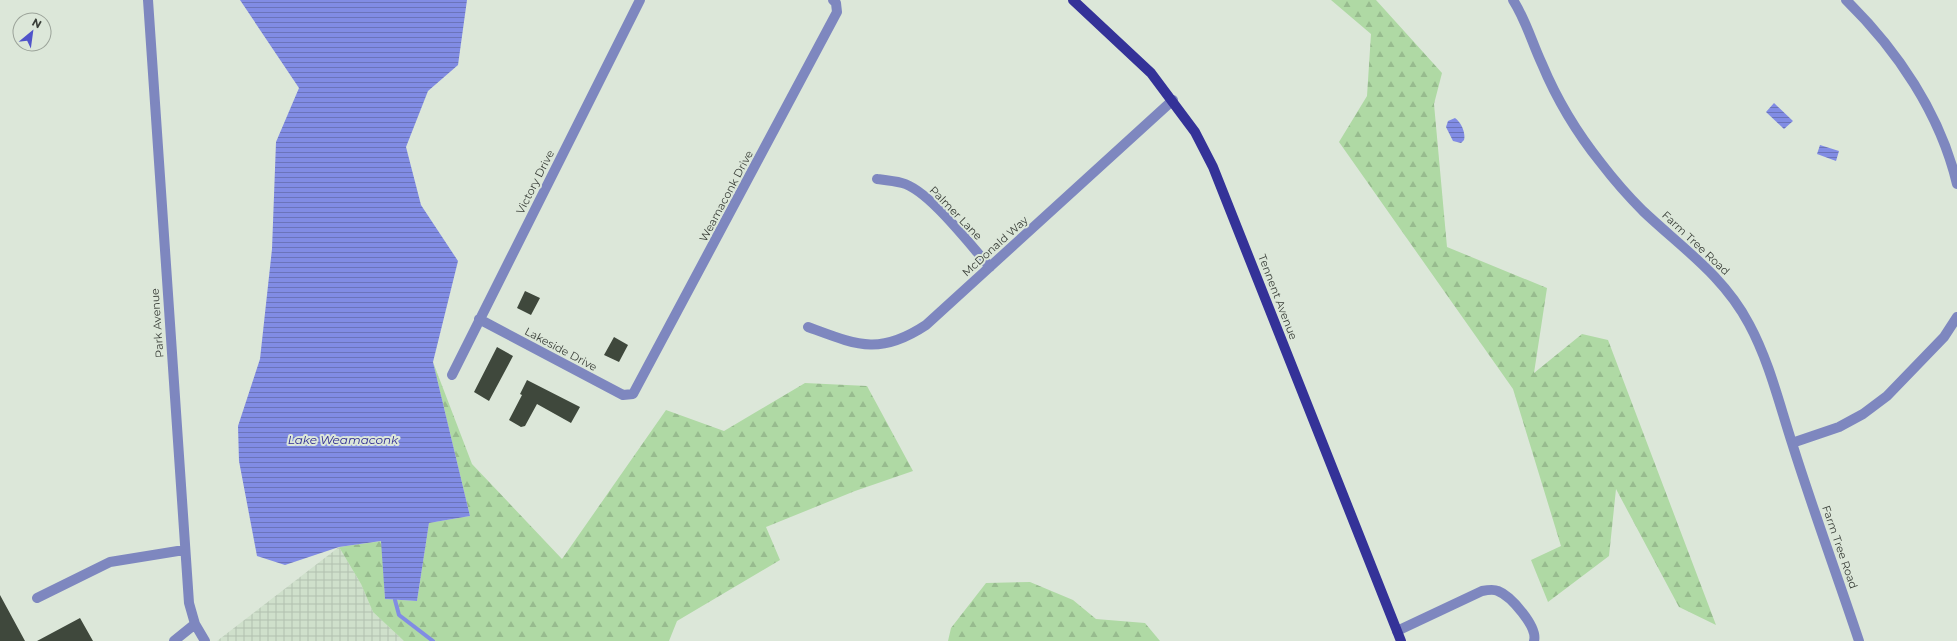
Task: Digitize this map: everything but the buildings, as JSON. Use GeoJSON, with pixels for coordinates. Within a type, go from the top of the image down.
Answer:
{"type":"FeatureCollection","features":[{"type":"Feature","properties":{"kind":"main road","name":"Tennent Avenue"},"geometry":{"type":"LineString","coordinates":[[1073,0],[1151,73],[1173,100],[1195,132],[1213,167],[1400,641]]}},
{"type":"Feature","properties":{"kind":"street","name":"Park Avenue"},"geometry":{"type":"LineString","coordinates":[[148,0],[184,550],[189,603],[195,624],[204,641]]}},
{"type":"Feature","properties":{"kind":"street","name":"Victory Drive"},"geometry":{"type":"LineString","coordinates":[[452,375],[640,0]]}},
{"type":"Feature","properties":{"kind":"street","name":"Farm Tree Road"},"geometry":{"type":"LineString","coordinates":[[1513,0],[1525,22],[1542,64],[1560,102],[1578,132],[1601,164],[1643,211],[1709,269],[1735,300],[1749,324],[1761,348],[1859,641]]}},
{"type":"Feature","properties":{"kind":"street"},"geometry":{"type":"LineString","coordinates":[[1846,0],[1887,43],[1924,100],[1943,142],[1957,184]]}},
{"type":"Feature","properties":{"kind":"street","name":"Weamaconk Drive"},"geometry":{"type":"LineString","coordinates":[[632,394],[830,26],[837,12],[835,4]]}},
{"type":"Feature","properties":{"kind":"street","name":"McDonald Way"},"geometry":{"type":"LineString","coordinates":[[808,327],[850,342],[878,345],[898,341],[926,325],[1173,100]]}},
{"type":"Feature","properties":{"kind":"street","name":"Palmer Lane"},"geometry":{"type":"LineString","coordinates":[[877,179],[902,183],[918,191],[933,203],[990,267]]}},
{"type":"Feature","properties":{"kind":"street"},"geometry":{"type":"LineString","coordinates":[[1792,443],[1839,427],[1863,414],[1887,396],[1944,337],[1957,317]]}},
{"type":"Feature","properties":{"kind":"street","name":"Lakeside Drive"},"geometry":{"type":"LineString","coordinates":[[480,319],[623,395],[632,394]]}},
{"type":"Feature","properties":{"kind":"street"},"geometry":{"type":"LineString","coordinates":[[37,598],[110,562],[184,550]]}},
{"type":"Feature","properties":{"kind":"street"},"geometry":{"type":"LineString","coordinates":[[1397,631],[1482,591],[1497,590],[1511,599],[1528,620],[1535,638],[1534,641]]}},
{"type":"Feature","properties":{"kind":"street"},"geometry":{"type":"LineString","coordinates":[[174,641],[195,624]]}},
{"type":"Feature","properties":{"kind":"shaded area"},"geometry":{"type":"Polygon","coordinates":[[[339,547],[361,584],[373,612],[404,641],[217,641],[339,547]]]}},
{"type":"Feature","properties":{"kind":"green space"},"geometry":{"type":"Polygon","coordinates":[[[1331,0],[1376,0],[1442,73],[1434,104],[1447,247],[1547,288],[1534,373],[1582,334],[1608,340],[1716,625],[1679,607],[1616,489],[1609,556],[1548,602],[1531,560],[1561,546],[1513,389],[1339,142],[1367,96],[1371,34],[1331,0]]]}},
{"type":"Feature","properties":{"kind":"green space"},"geometry":{"type":"Polygon","coordinates":[[[433,362],[472,464],[562,559],[666,410],[724,431],[805,383],[867,386],[913,471],[855,491],[766,527],[780,560],[677,621],[669,641],[404,641],[373,612],[361,584],[339,547],[382,541],[385,599],[417,601],[429,523],[470,516],[433,362]]]}},
{"type":"Feature","properties":{"kind":"green space"},"geometry":{"type":"Polygon","coordinates":[[[1030,582],[1073,600],[1096,619],[1145,623],[1160,641],[948,641],[951,628],[986,583],[1030,582]]]}},
{"type":"Feature","properties":{"kind":"water","name":"Lake Weamaconk"},"geometry":{"type":"Polygon","coordinates":[[[240,0],[467,0],[458,65],[428,91],[406,147],[421,205],[458,261],[433,362],[470,516],[429,523],[417,601],[385,599],[381,541],[339,547],[285,565],[257,556],[239,461],[238,426],[260,359],[272,249],[276,142],[299,88],[240,0]]]}},
{"type":"Feature","properties":{"kind":"water"},"geometry":{"type":"Polygon","coordinates":[[[1774,103],[1793,121],[1784,129],[1766,112],[1774,103]]]}},
{"type":"Feature","properties":{"kind":"water"},"geometry":{"type":"Polygon","coordinates":[[[1455,118],[1464,131],[1464,140],[1461,143],[1453,141],[1446,127],[1448,121],[1455,118]]]}},
{"type":"Feature","properties":{"kind":"water"},"geometry":{"type":"Polygon","coordinates":[[[1820,145],[1839,151],[1836,161],[1817,154],[1820,145]]]}},
{"type":"Feature","properties":{"kind":"waterway"},"geometry":{"type":"LineString","coordinates":[[395,600],[399,615],[433,641]]}}]}
